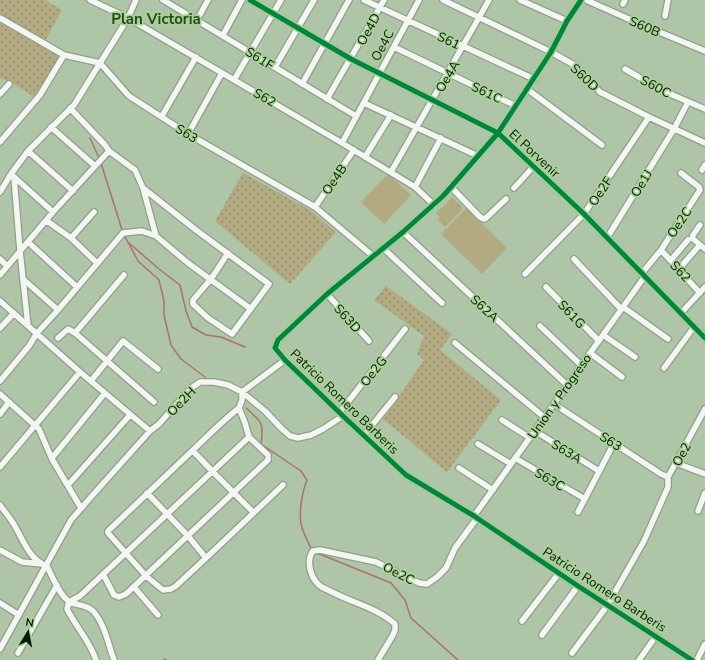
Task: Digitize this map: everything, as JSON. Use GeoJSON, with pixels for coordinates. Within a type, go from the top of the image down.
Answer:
{"type":"FeatureCollection","features":[{"type":"Feature","properties":{"kind":"street","name":"S62"},"geometry":{"type":"LineString","coordinates":[[90,0],[128,18],[354,150],[414,187],[434,204]]}},
{"type":"Feature","properties":{"kind":"street"},"geometry":{"type":"LineString","coordinates":[[0,192],[28,151],[74,105],[128,18],[136,0]]}},
{"type":"Feature","properties":{"kind":"street","name":"S61F"},"geometry":{"type":"LineString","coordinates":[[163,0],[172,2],[197,20],[356,116]]}},
{"type":"Feature","properties":{"kind":"street"},"geometry":{"type":"LineString","coordinates":[[197,20],[208,0]]}},
{"type":"Feature","properties":{"kind":"street"},"geometry":{"type":"LineString","coordinates":[[224,35],[242,0]]}},
{"type":"Feature","properties":{"kind":"street","name":"El Porvenir"},"geometry":{"type":"LineString","coordinates":[[250,0],[351,59],[498,133],[584,214],[705,338]]}},
{"type":"Feature","properties":{"kind":"street"},"geometry":{"type":"LineString","coordinates":[[234,80],[281,0]]}},
{"type":"Feature","properties":{"kind":"street"},"geometry":{"type":"LineString","coordinates":[[275,67],[314,0]]}},
{"type":"Feature","properties":{"kind":"street"},"geometry":{"type":"LineString","coordinates":[[302,84],[349,0]]}},
{"type":"Feature","properties":{"kind":"street","name":"S61"},"geometry":{"type":"LineString","coordinates":[[364,0],[534,79]]}},
{"type":"Feature","properties":{"kind":"street","name":"Oe4D"},"geometry":{"type":"LineString","coordinates":[[327,99],[384,0]]}},
{"type":"Feature","properties":{"kind":"street","name":"Oe4C"},"geometry":{"type":"LineString","coordinates":[[342,143],[419,0]]}},
{"type":"Feature","properties":{"kind":"street","name":"S60D"},"geometry":{"type":"LineString","coordinates":[[443,0],[551,52],[576,66],[600,92],[705,143]]}},
{"type":"Feature","properties":{"kind":"street","name":"Oe4A"},"geometry":{"type":"LineString","coordinates":[[391,172],[490,0]]}},
{"type":"Feature","properties":{"kind":"street"},"geometry":{"type":"LineString","coordinates":[[520,0],[567,21]]}},
{"type":"Feature","properties":{"kind":"street","name":"Patricio Romero Barberis"},"geometry":{"type":"LineString","coordinates":[[581,0],[567,21],[551,52],[498,133],[451,187],[402,232],[326,294],[276,342],[275,348],[285,360],[406,475],[476,517],[558,573],[656,636],[686,658],[692,660]]}},
{"type":"Feature","properties":{"kind":"street","name":"S60B"},"geometry":{"type":"LineString","coordinates":[[586,0],[705,51]]}},
{"type":"Feature","properties":{"kind":"street"},"geometry":{"type":"LineString","coordinates":[[665,16],[668,0]]}},
{"type":"Feature","properties":{"kind":"street"},"geometry":{"type":"LineString","coordinates":[[0,18],[64,55],[100,62]]}},
{"type":"Feature","properties":{"kind":"street","name":"S61C"},"geometry":{"type":"LineString","coordinates":[[394,47],[516,106]]}},
{"type":"Feature","properties":{"kind":"street"},"geometry":{"type":"LineString","coordinates":[[0,142],[40,95],[64,55]]}},
{"type":"Feature","properties":{"kind":"street"},"geometry":{"type":"LineString","coordinates":[[162,116],[196,57]]}},
{"type":"Feature","properties":{"kind":"street","name":"S63"},"geometry":{"type":"LineString","coordinates":[[100,62],[128,96],[162,116],[188,134],[315,207],[373,256]]}},
{"type":"Feature","properties":{"kind":"street","name":"S60C"},"geometry":{"type":"LineString","coordinates":[[625,69],[661,90],[705,109]]}},
{"type":"Feature","properties":{"kind":"street"},"geometry":{"type":"LineString","coordinates":[[188,134],[222,73]]}},
{"type":"Feature","properties":{"kind":"street"},"geometry":{"type":"LineString","coordinates":[[0,94],[9,84]]}},
{"type":"Feature","properties":{"kind":"street"},"geometry":{"type":"LineString","coordinates":[[527,89],[602,145]]}},
{"type":"Feature","properties":{"kind":"street","name":"S60C"},"geometry":{"type":"LineString","coordinates":[[674,129],[688,102]]}},
{"type":"Feature","properties":{"kind":"street"},"geometry":{"type":"LineString","coordinates":[[364,103],[478,156]]}},
{"type":"Feature","properties":{"kind":"street"},"geometry":{"type":"LineString","coordinates":[[70,108],[109,151],[135,170],[143,188],[156,236]]}},
{"type":"Feature","properties":{"kind":"street"},"geometry":{"type":"LineString","coordinates":[[365,157],[391,115]]}},
{"type":"Feature","properties":{"kind":"street","name":"Oe2F"},"geometry":{"type":"LineString","coordinates":[[525,274],[584,214],[649,117]]}},
{"type":"Feature","properties":{"kind":"street"},"geometry":{"type":"LineString","coordinates":[[51,128],[95,166]]}},
{"type":"Feature","properties":{"kind":"street","name":"Oe1J"},"geometry":{"type":"LineString","coordinates":[[607,238],[674,129]]}},
{"type":"Feature","properties":{"kind":"street"},"geometry":{"type":"LineString","coordinates":[[414,187],[441,138]]}},
{"type":"Feature","properties":{"kind":"street","name":"Oe4B"},"geometry":{"type":"LineString","coordinates":[[315,207],[354,150]]}},
{"type":"Feature","properties":{"kind":"street"},"geometry":{"type":"LineString","coordinates":[[28,151],[73,190]]}},
{"type":"Feature","properties":{"kind":"street"},"geometry":{"type":"LineString","coordinates":[[0,275],[47,221],[53,212],[109,151]]}},
{"type":"Feature","properties":{"kind":"street"},"geometry":{"type":"LineString","coordinates":[[514,188],[534,166]]}},
{"type":"Feature","properties":{"kind":"street","name":"Oe2C"},"geometry":{"type":"LineString","coordinates":[[643,275],[700,190],[699,187],[681,173]]}},
{"type":"Feature","properties":{"kind":"street"},"geometry":{"type":"LineString","coordinates":[[12,175],[53,212]]}},
{"type":"Feature","properties":{"kind":"street"},"geometry":{"type":"LineString","coordinates":[[12,175],[28,326]]}},
{"type":"Feature","properties":{"kind":"street"},"geometry":{"type":"LineString","coordinates":[[451,187],[480,217],[484,219],[506,199]]}},
{"type":"Feature","properties":{"kind":"street"},"geometry":{"type":"LineString","coordinates":[[143,188],[196,230],[228,253],[269,284],[232,334],[208,318],[193,304],[193,300],[228,253]]}},
{"type":"Feature","properties":{"kind":"street"},"geometry":{"type":"LineString","coordinates":[[71,238],[94,212]]}},
{"type":"Feature","properties":{"kind":"street"},"geometry":{"type":"LineString","coordinates":[[47,221],[71,238],[97,263]]}},
{"type":"Feature","properties":{"kind":"street"},"geometry":{"type":"LineString","coordinates":[[700,225],[692,235],[692,238],[705,249]]}},
{"type":"Feature","properties":{"kind":"street"},"geometry":{"type":"LineString","coordinates":[[0,381],[29,346],[37,333],[123,233],[142,231],[156,236],[188,263],[251,308]]}},
{"type":"Feature","properties":{"kind":"street","name":"S62A"},"geometry":{"type":"LineString","coordinates":[[402,232],[567,385]]}},
{"type":"Feature","properties":{"kind":"street"},"geometry":{"type":"LineString","coordinates":[[671,260],[688,240]]}},
{"type":"Feature","properties":{"kind":"street"},"geometry":{"type":"LineString","coordinates":[[28,242],[77,287]]}},
{"type":"Feature","properties":{"kind":"street"},"geometry":{"type":"LineString","coordinates":[[679,269],[698,247]]}},
{"type":"Feature","properties":{"kind":"street"},"geometry":{"type":"LineString","coordinates":[[383,248],[442,303]]}},
{"type":"Feature","properties":{"kind":"street","name":"S62"},"geometry":{"type":"LineString","coordinates":[[661,250],[700,292]]}},
{"type":"Feature","properties":{"kind":"street"},"geometry":{"type":"LineString","coordinates":[[0,259],[7,266]]}},
{"type":"Feature","properties":{"kind":"street"},"geometry":{"type":"LineString","coordinates":[[574,259],[622,308],[668,339]]}},
{"type":"Feature","properties":{"kind":"street"},"geometry":{"type":"LineString","coordinates":[[75,333],[124,275]]}},
{"type":"Feature","properties":{"kind":"street","name":"Union y Progreso"},"geometry":{"type":"LineString","coordinates":[[476,517],[515,458],[622,308],[643,275]]}},
{"type":"Feature","properties":{"kind":"street"},"geometry":{"type":"LineString","coordinates":[[23,279],[58,310]]}},
{"type":"Feature","properties":{"kind":"street","name":"S61G"},"geometry":{"type":"LineString","coordinates":[[546,287],[599,341]]}},
{"type":"Feature","properties":{"kind":"street"},"geometry":{"type":"LineString","coordinates":[[681,313],[705,287]]}},
{"type":"Feature","properties":{"kind":"street","name":"S63D"},"geometry":{"type":"LineString","coordinates":[[326,294],[369,341]]}},
{"type":"Feature","properties":{"kind":"street"},"geometry":{"type":"LineString","coordinates":[[0,301],[80,372],[150,431]]}},
{"type":"Feature","properties":{"kind":"street"},"geometry":{"type":"LineString","coordinates":[[0,328],[14,313]]}},
{"type":"Feature","properties":{"kind":"street"},"geometry":{"type":"LineString","coordinates":[[540,326],[581,365]]}},
{"type":"Feature","properties":{"kind":"street"},"geometry":{"type":"LineString","coordinates":[[664,368],[694,327]]}},
{"type":"Feature","properties":{"kind":"street"},"geometry":{"type":"LineString","coordinates":[[58,338],[68,329],[75,333],[154,402]]}},
{"type":"Feature","properties":{"kind":"street","name":"Oe2G"},"geometry":{"type":"LineString","coordinates":[[341,414],[405,329]]}},
{"type":"Feature","properties":{"kind":"street"},"geometry":{"type":"LineString","coordinates":[[603,335],[635,357]]}},
{"type":"Feature","properties":{"kind":"street"},"geometry":{"type":"LineString","coordinates":[[91,381],[123,341],[158,369]]}},
{"type":"Feature","properties":{"kind":"street"},"geometry":{"type":"LineString","coordinates":[[455,343],[544,417]]}},
{"type":"Feature","properties":{"kind":"street"},"geometry":{"type":"LineString","coordinates":[[590,353],[622,376]]}},
{"type":"Feature","properties":{"kind":"street"},"geometry":{"type":"LineString","coordinates":[[283,485],[171,589],[163,590],[146,576],[108,533],[108,531],[147,493],[238,408],[242,400],[242,392],[285,360]]}},
{"type":"Feature","properties":{"kind":"street"},"geometry":{"type":"LineString","coordinates":[[0,467],[80,372]]}},
{"type":"Feature","properties":{"kind":"street","name":"Oe2H"},"geometry":{"type":"LineString","coordinates":[[0,649],[66,528],[81,508],[150,431],[159,424],[190,390],[200,382],[221,384],[242,392],[265,411],[282,430],[290,436],[298,438],[312,435],[323,429],[341,414]]}},
{"type":"Feature","properties":{"kind":"street"},"geometry":{"type":"LineString","coordinates":[[52,458],[105,393]]}},
{"type":"Feature","properties":{"kind":"street"},"geometry":{"type":"LineString","coordinates":[[0,394],[35,425],[42,434],[52,458],[81,508]]}},
{"type":"Feature","properties":{"kind":"street"},"geometry":{"type":"LineString","coordinates":[[364,435],[395,396]]}},
{"type":"Feature","properties":{"kind":"street"},"geometry":{"type":"LineString","coordinates":[[0,414],[9,402]]}},
{"type":"Feature","properties":{"kind":"street","name":"S63"},"geometry":{"type":"LineString","coordinates":[[554,404],[661,474],[668,477]]}},
{"type":"Feature","properties":{"kind":"street"},"geometry":{"type":"LineString","coordinates":[[103,574],[114,595],[119,597],[126,594],[269,458],[268,455],[249,437],[245,423],[238,408]]}},
{"type":"Feature","properties":{"kind":"street","name":"Oe2"},"geometry":{"type":"LineString","coordinates":[[572,653],[608,606],[644,541],[668,487],[668,477],[705,409]]}},
{"type":"Feature","properties":{"kind":"street"},"geometry":{"type":"LineString","coordinates":[[68,485],[130,415]]}},
{"type":"Feature","properties":{"kind":"street"},"geometry":{"type":"LineString","coordinates":[[502,420],[530,438]]}},
{"type":"Feature","properties":{"kind":"street","name":"S63A"},"geometry":{"type":"LineString","coordinates":[[535,431],[599,471]]}},
{"type":"Feature","properties":{"kind":"street"},"geometry":{"type":"LineString","coordinates":[[96,660],[91,647],[78,629],[67,609],[69,602],[80,596],[249,437]]}},
{"type":"Feature","properties":{"kind":"street"},"geometry":{"type":"LineString","coordinates":[[578,512],[614,443]]}},
{"type":"Feature","properties":{"kind":"street"},"geometry":{"type":"LineString","coordinates":[[478,444],[511,464]]}},
{"type":"Feature","properties":{"kind":"street"},"geometry":{"type":"LineString","coordinates":[[193,451],[253,512]]}},
{"type":"Feature","properties":{"kind":"street","name":"S63C"},"geometry":{"type":"LineString","coordinates":[[515,458],[585,499]]}},
{"type":"Feature","properties":{"kind":"street"},"geometry":{"type":"LineString","coordinates":[[676,463],[705,474]]}},
{"type":"Feature","properties":{"kind":"street"},"geometry":{"type":"LineString","coordinates":[[459,468],[493,490]]}},
{"type":"Feature","properties":{"kind":"street"},"geometry":{"type":"LineString","coordinates":[[147,493],[188,536],[206,558]]}},
{"type":"Feature","properties":{"kind":"street"},"geometry":{"type":"LineString","coordinates":[[698,511],[705,493]]}},
{"type":"Feature","properties":{"kind":"street"},"geometry":{"type":"LineString","coordinates":[[0,505],[16,527],[26,547],[45,565],[69,602],[89,607],[98,617],[114,660]]}},
{"type":"Feature","properties":{"kind":"street","name":"Oe2C"},"geometry":{"type":"LineString","coordinates":[[378,660],[396,630],[395,624],[380,613],[346,599],[318,585],[310,570],[309,558],[313,551],[330,551],[376,562],[418,583],[428,584],[446,568],[455,548],[476,517]]}},
{"type":"Feature","properties":{"kind":"street"},"geometry":{"type":"LineString","coordinates":[[0,550],[22,562],[45,565]]}},
{"type":"Feature","properties":{"kind":"street"},"geometry":{"type":"LineString","coordinates":[[522,621],[558,573]]}},
{"type":"Feature","properties":{"kind":"street"},"geometry":{"type":"LineString","coordinates":[[18,653],[57,585]]}},
{"type":"Feature","properties":{"kind":"street"},"geometry":{"type":"LineString","coordinates":[[542,635],[578,586]]}},
{"type":"Feature","properties":{"kind":"street"},"geometry":{"type":"LineString","coordinates":[[134,587],[158,615]]}},
{"type":"Feature","properties":{"kind":"street"},"geometry":{"type":"LineString","coordinates":[[0,603],[19,615]]}},
{"type":"Feature","properties":{"kind":"street"},"geometry":{"type":"LineString","coordinates":[[639,660],[656,636]]}},
{"type":"Feature","properties":{"kind":"street"},"geometry":{"type":"LineString","coordinates":[[697,660],[705,644]]}},
{"type":"Feature","properties":{"kind":"green space"},"geometry":{"type":"Polygon","coordinates":[[[0,0],[45,0],[62,10],[45,41],[0,15],[0,0]]]}},
{"type":"Feature","properties":{"kind":"green space"},"geometry":{"type":"Polygon","coordinates":[[[0,21],[61,56],[34,96],[9,81],[0,78],[0,21]]]}},
{"type":"Feature","properties":{"kind":"green space"},"geometry":{"type":"Polygon","coordinates":[[[243,173],[310,210],[336,232],[290,284],[215,221],[243,173]]]}},
{"type":"Feature","properties":{"kind":"green space"},"geometry":{"type":"Polygon","coordinates":[[[388,174],[411,195],[384,224],[361,202],[388,174]]]}},
{"type":"Feature","properties":{"kind":"green space"},"geometry":{"type":"Polygon","coordinates":[[[452,197],[463,208],[456,216],[445,205],[452,197]]]}},
{"type":"Feature","properties":{"kind":"green space"},"geometry":{"type":"Polygon","coordinates":[[[445,205],[456,216],[445,227],[438,220],[440,218],[436,213],[445,205]]]}},
{"type":"Feature","properties":{"kind":"green space"},"geometry":{"type":"Polygon","coordinates":[[[466,208],[507,248],[482,274],[441,234],[466,208]]]}},
{"type":"Feature","properties":{"kind":"green space"},"geometry":{"type":"Polygon","coordinates":[[[386,286],[452,334],[440,350],[501,400],[447,472],[383,419],[424,360],[417,354],[424,336],[374,300],[386,286]]]}},
{"type":"Feature","properties":{"kind":"waterway"},"geometry":{"type":"LineString","coordinates":[[90,138],[100,160]]}},
{"type":"Feature","properties":{"kind":"waterway"},"geometry":{"type":"LineString","coordinates":[[101,163],[123,233],[138,261],[159,280],[164,301],[164,315],[171,345],[181,359],[205,377]]}},
{"type":"Feature","properties":{"kind":"waterway"},"geometry":{"type":"LineString","coordinates":[[129,243],[180,285],[186,311],[192,327],[206,335],[221,337],[245,347]]}},
{"type":"Feature","properties":{"kind":"waterway"},"geometry":{"type":"LineString","coordinates":[[246,408],[261,423],[261,444],[301,471],[307,480],[301,502],[300,519],[303,531],[312,550]]}},
{"type":"Feature","properties":{"kind":"waterway"},"geometry":{"type":"LineString","coordinates":[[317,553],[391,583],[405,600],[411,618],[458,660]]}},
{"type":"Feature","properties":{"kind":"cycle path"},"geometry":{"type":"LineString","coordinates":[[250,0],[351,59],[498,133],[584,214],[705,338]]}},
{"type":"Feature","properties":{"kind":"cycle path"},"geometry":{"type":"LineString","coordinates":[[581,0],[567,21],[551,52],[498,133],[451,187],[403,232],[327,294],[278,340],[275,348],[285,360],[406,475],[474,516],[692,660]]}},
{"type":"Feature","properties":{"kind":"district","name":"Plan Victoria"},"geometry":{"type":"Point","coordinates":[156,19]}}]}
